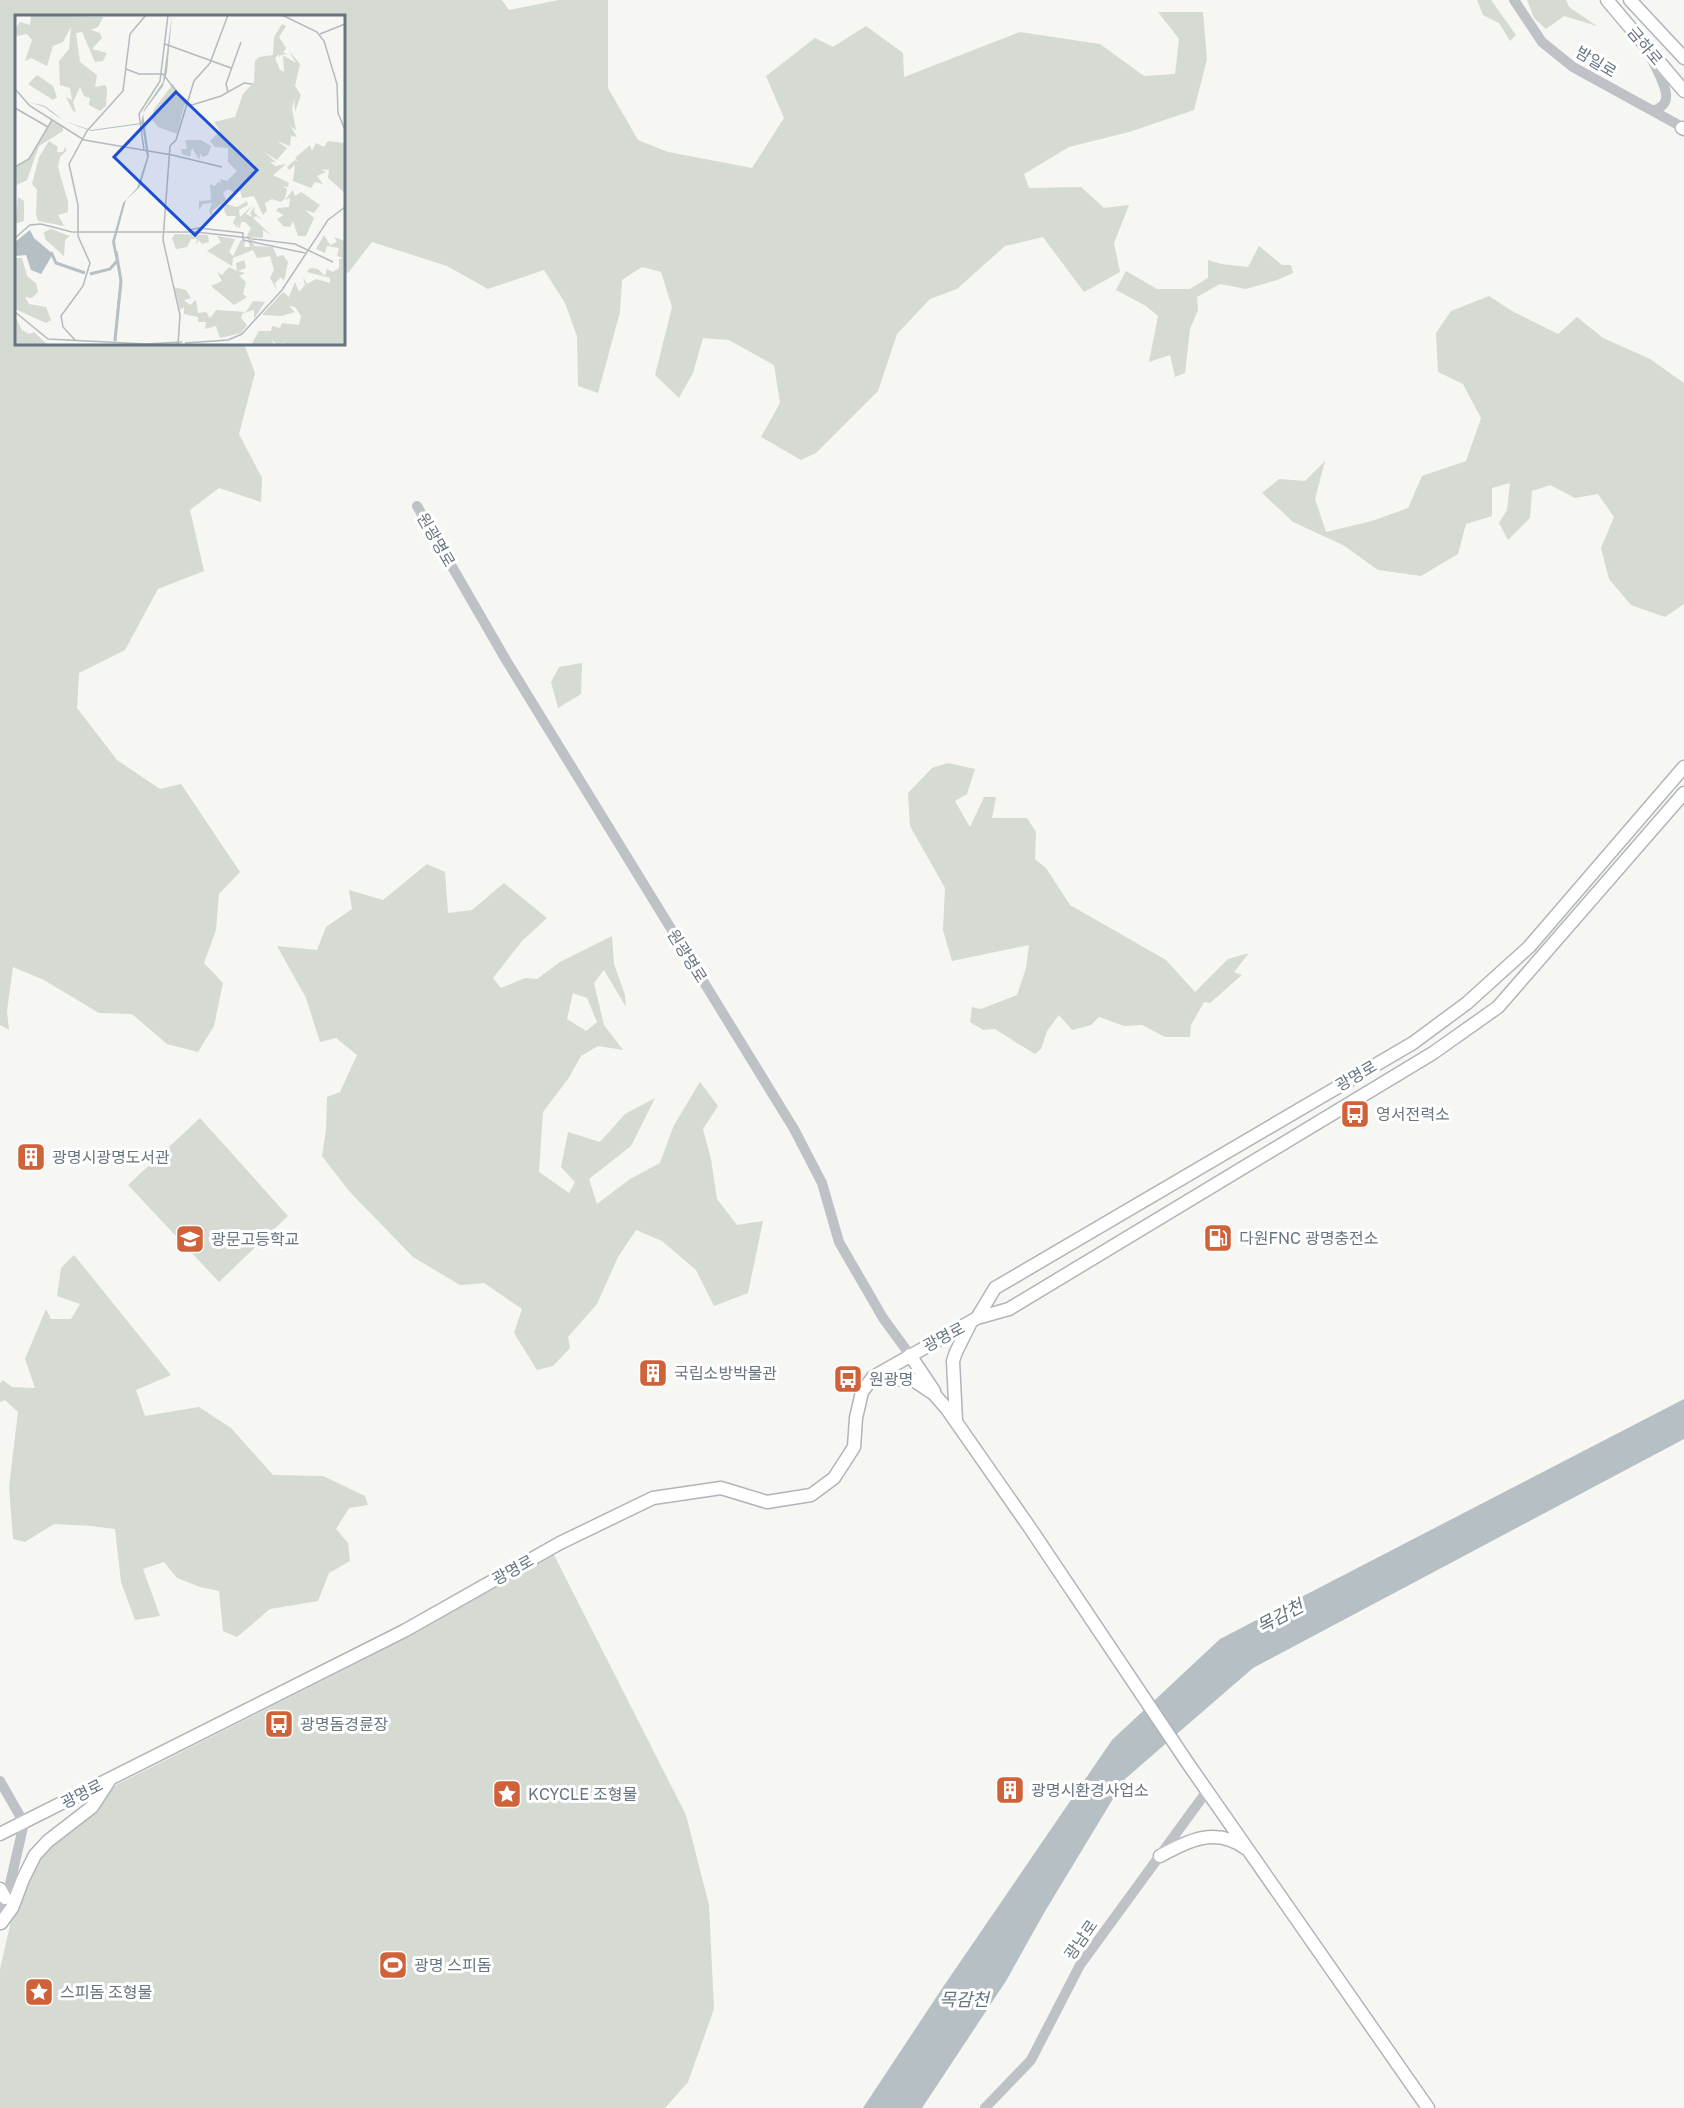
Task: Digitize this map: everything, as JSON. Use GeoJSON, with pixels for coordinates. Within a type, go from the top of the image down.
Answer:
{"type":"FeatureCollection","features":[{"type":"Feature","properties":{"kind":"main road","name":"금하로"},"geometry":{"type":"LineString","coordinates":[[1606,0],[1684,91]]}},
{"type":"Feature","properties":{"kind":"main road","name":"금하로"},"geometry":{"type":"LineString","coordinates":[[1630,0],[1684,58]]}},
{"type":"Feature","properties":{"kind":"main road","name":"광명로"},"geometry":{"type":"LineString","coordinates":[[974,1320],[995,1288],[1413,1043],[1467,1003],[1529,947],[1684,767]]}},
{"type":"Feature","properties":{"kind":"main road","name":"광명로"},"geometry":{"type":"LineString","coordinates":[[0,1834],[404,1631],[560,1543],[652,1498],[721,1488],[767,1502],[811,1496],[834,1478],[854,1447],[856,1418],[862,1392],[873,1377],[974,1320],[1009,1309],[1433,1053],[1498,1007],[1684,793]]}},
{"type":"Feature","properties":{"kind":"main road"},"geometry":{"type":"LineString","coordinates":[[956,1422],[953,1361],[974,1320]]}},
{"type":"Feature","properties":{"kind":"main road","name":"원광명로"},"geometry":{"type":"LineString","coordinates":[[910,1355],[947,1409]]}},
{"type":"Feature","properties":{"kind":"main road"},"geometry":{"type":"LineString","coordinates":[[873,1377],[892,1380],[909,1378],[934,1394],[947,1409],[1189,1765],[1428,2108]]}},
{"type":"Feature","properties":{"kind":"main road"},"geometry":{"type":"LineString","coordinates":[[0,1924],[12,1908],[35,1855],[48,1841],[92,1807],[110,1779]]}},
{"type":"Feature","properties":{"kind":"main road"},"geometry":{"type":"LineString","coordinates":[[1160,1856],[1187,1841],[1208,1837],[1230,1839],[1250,1852]]}},
{"type":"Feature","properties":{"kind":"street","name":"밤일로"},"geometry":{"type":"LineString","coordinates":[[1514,0],[1542,42],[1573,67],[1684,128]]}},
{"type":"Feature","properties":{"kind":"street"},"geometry":{"type":"LineString","coordinates":[[1645,46],[1666,88],[1666,102],[1653,111]]}},
{"type":"Feature","properties":{"kind":"street","name":"원광명로"},"geometry":{"type":"LineString","coordinates":[[417,506],[506,660],[794,1129],[822,1183],[839,1242],[883,1318],[910,1355]]}},
{"type":"Feature","properties":{"kind":"street"},"geometry":{"type":"LineString","coordinates":[[0,1781],[24,1823],[3,1894],[0,1924]]}},
{"type":"Feature","properties":{"kind":"street","name":"광남로"},"geometry":{"type":"LineString","coordinates":[[985,2108],[1032,2060],[1080,1965],[1207,1791]]}},
{"type":"Feature","properties":{"kind":"shaded area"},"geometry":{"type":"Polygon","coordinates":[[[0,0],[502,0],[509,10],[559,0],[608,0],[608,88],[638,140],[668,152],[752,168],[784,118],[766,76],[815,38],[833,47],[866,26],[903,53],[904,77],[1020,32],[1100,44],[1144,76],[1175,74],[1179,39],[1158,12],[1203,12],[1207,59],[1194,110],[1129,132],[1069,147],[1024,174],[1029,188],[1081,187],[1104,208],[1129,205],[1114,243],[1120,272],[1084,292],[1043,237],[1005,246],[957,289],[930,299],[897,334],[878,391],[816,453],[801,460],[761,437],[780,403],[774,365],[729,340],[703,338],[693,373],[679,398],[655,375],[672,307],[661,272],[642,267],[622,280],[620,312],[598,393],[578,386],[577,336],[565,303],[544,270],[488,289],[447,266],[372,242],[345,274],[345,15],[15,15],[15,345],[244,345],[255,373],[239,434],[262,478],[261,502],[219,488],[190,510],[204,571],[158,589],[125,650],[79,673],[77,708],[117,760],[160,789],[181,784],[240,872],[219,894],[216,930],[204,963],[223,983],[214,1026],[198,1052],[167,1044],[132,1014],[99,1013],[44,980],[13,967],[7,1011],[9,1030],[0,1025],[0,0]]]}},
{"type":"Feature","properties":{"kind":"shaded area"},"geometry":{"type":"Polygon","coordinates":[[[1477,0],[1491,0],[1516,35],[1510,41],[1499,23],[1483,15],[1477,0]]]}},
{"type":"Feature","properties":{"kind":"shaded area"},"geometry":{"type":"Polygon","coordinates":[[[1527,0],[1566,0],[1569,7],[1597,26],[1564,16],[1546,29],[1534,18],[1527,0]]]}},
{"type":"Feature","properties":{"kind":"shaded area"},"geometry":{"type":"Polygon","coordinates":[[[1259,246],[1282,265],[1291,265],[1293,273],[1246,289],[1220,284],[1197,297],[1198,310],[1190,329],[1185,373],[1175,377],[1170,355],[1149,362],[1158,316],[1146,306],[1116,290],[1126,271],[1157,289],[1190,289],[1208,278],[1208,260],[1248,267],[1259,246]]]}},
{"type":"Feature","properties":{"kind":"shaded area"},"geometry":{"type":"Polygon","coordinates":[[[1489,296],[1512,311],[1558,334],[1577,317],[1603,338],[1650,359],[1684,383],[1684,604],[1665,617],[1631,605],[1609,579],[1601,548],[1614,517],[1598,494],[1575,498],[1550,485],[1532,491],[1530,518],[1508,540],[1499,523],[1507,510],[1510,483],[1492,488],[1492,516],[1466,524],[1458,554],[1421,576],[1378,570],[1343,545],[1293,522],[1262,493],[1279,479],[1305,481],[1325,461],[1315,499],[1326,532],[1372,521],[1408,508],[1422,476],[1466,461],[1481,418],[1463,384],[1438,372],[1436,333],[1451,311],[1489,296]]]}},
{"type":"Feature","properties":{"kind":"shaded area"},"geometry":{"type":"Polygon","coordinates":[[[582,663],[581,694],[558,708],[551,682],[559,667],[582,663]]]}},
{"type":"Feature","properties":{"kind":"shaded area"},"geometry":{"type":"Polygon","coordinates":[[[948,763],[975,769],[967,794],[955,801],[970,827],[984,797],[996,797],[992,818],[1027,818],[1036,832],[1035,859],[1046,868],[1070,905],[1166,960],[1195,992],[1228,959],[1249,953],[1234,972],[1242,975],[1210,1003],[1204,1002],[1191,1025],[1190,1037],[1165,1037],[1142,1025],[1124,1026],[1099,1017],[1091,1025],[1072,1030],[1059,1015],[1047,1031],[1041,1049],[1035,1054],[995,1029],[983,1030],[970,1022],[972,1007],[981,1009],[1017,995],[1026,968],[1029,945],[952,961],[943,930],[945,888],[910,826],[908,793],[932,768],[948,763]]]}},
{"type":"Feature","properties":{"kind":"shaded area"},"geometry":{"type":"Polygon","coordinates":[[[427,864],[445,872],[448,913],[472,910],[504,883],[547,918],[522,941],[493,978],[501,988],[525,978],[537,979],[560,962],[612,936],[614,964],[625,995],[626,1007],[604,970],[594,983],[604,1025],[623,1050],[598,1046],[581,1056],[568,1079],[543,1112],[539,1172],[569,1193],[575,1182],[561,1167],[568,1132],[600,1142],[625,1114],[655,1098],[631,1146],[589,1179],[597,1204],[630,1179],[660,1163],[674,1125],[700,1082],[718,1106],[703,1129],[711,1159],[717,1199],[737,1225],[763,1221],[748,1293],[714,1306],[696,1270],[662,1241],[636,1230],[618,1257],[597,1304],[568,1337],[570,1348],[553,1366],[537,1370],[514,1333],[522,1309],[484,1283],[460,1285],[413,1257],[349,1191],[322,1156],[327,1097],[340,1092],[357,1055],[336,1038],[320,1042],[306,998],[277,946],[317,950],[326,927],[352,909],[349,890],[383,900],[427,864]],[[573,993],[567,1019],[586,1031],[597,1022],[587,998],[573,993]]]}},
{"type":"Feature","properties":{"kind":"shaded area"},"geometry":{"type":"Polygon","coordinates":[[[200,1118],[288,1216],[219,1282],[128,1185],[200,1118]]]}},
{"type":"Feature","properties":{"kind":"shaded area"},"geometry":{"type":"Polygon","coordinates":[[[74,1255],[171,1375],[136,1390],[145,1416],[199,1407],[231,1428],[273,1475],[323,1476],[365,1496],[368,1505],[349,1508],[336,1529],[348,1543],[350,1561],[329,1573],[318,1601],[270,1609],[237,1637],[223,1631],[219,1591],[177,1578],[164,1562],[143,1569],[160,1616],[135,1620],[121,1582],[115,1529],[54,1524],[25,1542],[13,1539],[9,1487],[18,1412],[5,1400],[0,1402],[0,1383],[3,1380],[12,1387],[35,1388],[25,1359],[46,1309],[51,1319],[71,1319],[80,1304],[57,1296],[61,1268],[74,1255]]]}},
{"type":"Feature","properties":{"kind":"shaded area"},"geometry":{"type":"Polygon","coordinates":[[[554,1555],[686,1815],[709,1905],[714,2009],[688,2082],[665,2108],[0,2108],[0,1969],[26,1856],[116,1785],[403,1640],[554,1555]]]}},
{"type":"Feature","properties":{"kind":"water","name":"목감천"},"geometry":{"type":"Polygon","coordinates":[[[1684,1399],[1684,1439],[1253,1668],[1125,1779],[1006,1981],[922,2108],[863,2108],[1112,1740],[1220,1639],[1684,1399]]]}},
{"type":"Feature","properties":{"kind":"place","name":"영서전력소"},"geometry":{"type":"Point","coordinates":[1355,1114]}},
{"type":"Feature","properties":{"kind":"place","name":"광명시광명도서관"},"geometry":{"type":"Point","coordinates":[31,1157]}},
{"type":"Feature","properties":{"kind":"place","name":"다원FNC 광명충전소"},"geometry":{"type":"Point","coordinates":[1218,1238]}},
{"type":"Feature","properties":{"kind":"place","name":"광문고등학교"},"geometry":{"type":"Point","coordinates":[190,1239]}},
{"type":"Feature","properties":{"kind":"place","name":"국립소방박물관"},"geometry":{"type":"Point","coordinates":[653,1373]}},
{"type":"Feature","properties":{"kind":"place","name":"원광명"},"geometry":{"type":"Point","coordinates":[848,1379]}},
{"type":"Feature","properties":{"kind":"place","name":"광명돔경륜장"},"geometry":{"type":"Point","coordinates":[279,1724]}},
{"type":"Feature","properties":{"kind":"place","name":"광명시환경사업소"},"geometry":{"type":"Point","coordinates":[1010,1790]}},
{"type":"Feature","properties":{"kind":"place","name":"KCYCLE 조형물"},"geometry":{"type":"Point","coordinates":[507,1794]}},
{"type":"Feature","properties":{"kind":"place","name":"광명 스피돔"},"geometry":{"type":"Point","coordinates":[393,1965]}},
{"type":"Feature","properties":{"kind":"place","name":"스피돔 조형물"},"geometry":{"type":"Point","coordinates":[39,1992]}}]}
